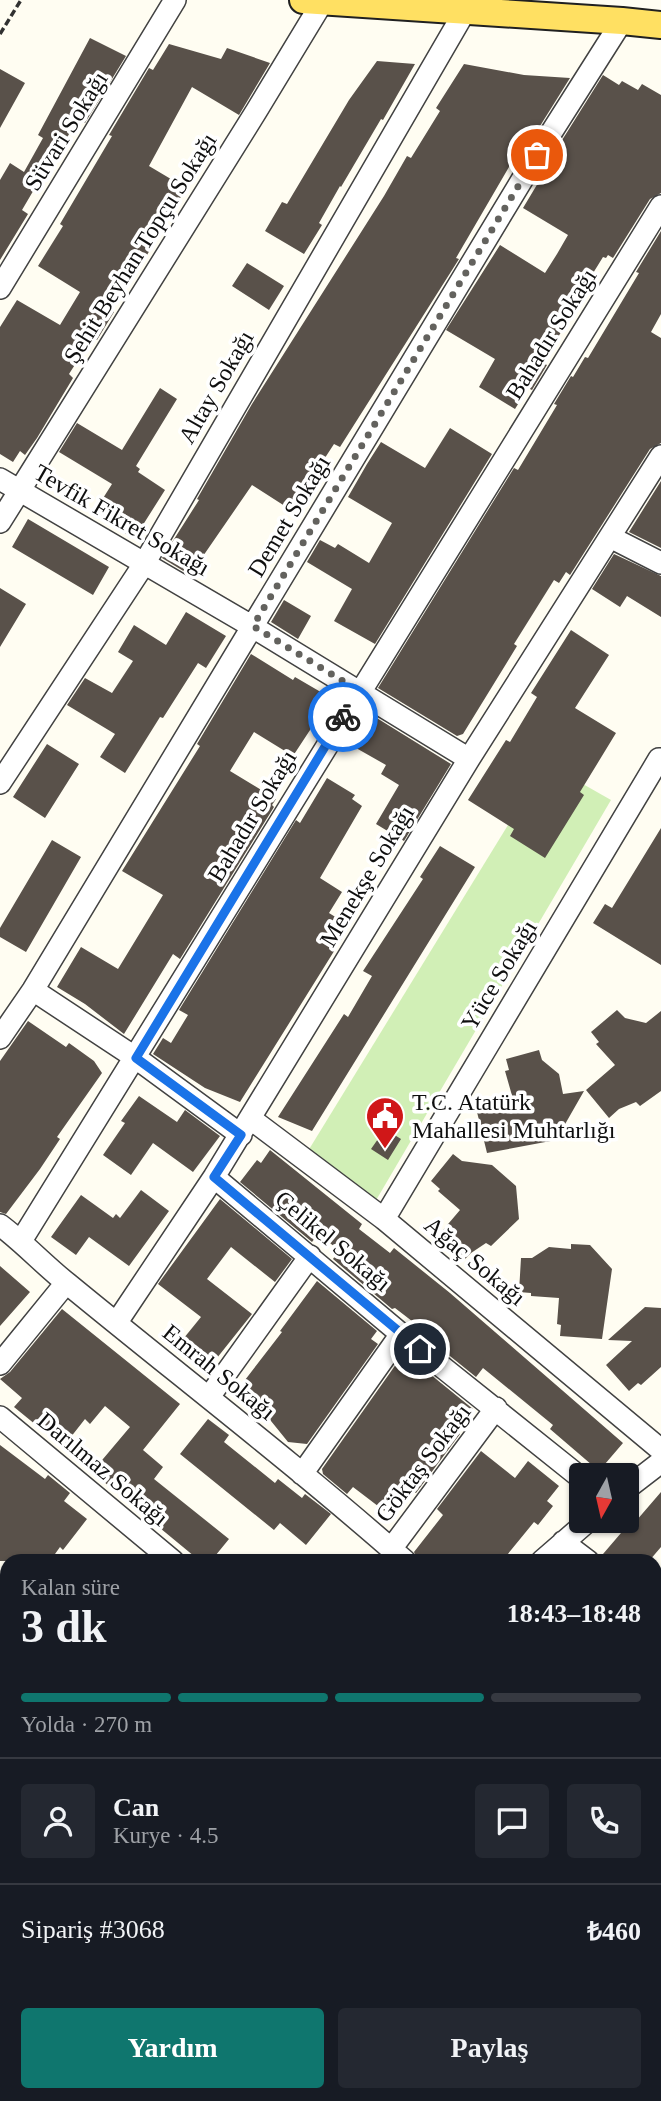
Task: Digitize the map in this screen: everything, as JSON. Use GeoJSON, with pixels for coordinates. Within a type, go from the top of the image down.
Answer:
{"type":"FeatureCollection","features":[{"type":"Feature","properties":{"kind":"main road"},"geometry":{"type":"LineString","coordinates":[[313,1],[661,25]]}},
{"type":"Feature","properties":{"kind":"street","name":"Süvari Sokağı"},"geometry":{"type":"LineString","coordinates":[[0,288],[175,0]]}},
{"type":"Feature","properties":{"kind":"street","name":"Şehit Beyhan Topçu Sokağı"},"geometry":{"type":"LineString","coordinates":[[0,522],[257,110],[313,1]]}},
{"type":"Feature","properties":{"kind":"street","name":"Altay Sokağı"},"geometry":{"type":"LineString","coordinates":[[0,783],[144,564],[464,10]]}},
{"type":"Feature","properties":{"kind":"street","name":"Demet Sokağı"},"geometry":{"type":"LineString","coordinates":[[0,1038],[33,990],[537,155],[622,21]]}},
{"type":"Feature","properties":{"kind":"street","name":"Bahadır Sokağı"},"geometry":{"type":"LineString","coordinates":[[21,1241],[661,206]]}},
{"type":"Feature","properties":{"kind":"street","name":"Menekşe Sokağı"},"geometry":{"type":"LineString","coordinates":[[117,1322],[246,1127],[469,759],[660,459]]}},
{"type":"Feature","properties":{"kind":"street","name":"Tevfik Fikret Sokağı"},"geometry":{"type":"LineString","coordinates":[[0,479],[253,626],[469,759]]}},
{"type":"Feature","properties":{"kind":"street"},"geometry":{"type":"LineString","coordinates":[[610,537],[661,563]]}},
{"type":"Feature","properties":{"kind":"street","name":"Yüce Sokağı"},"geometry":{"type":"LineString","coordinates":[[384,1219],[661,759]]}},
{"type":"Feature","properties":{"kind":"street","name":"Ağaç Sokağı"},"geometry":{"type":"LineString","coordinates":[[33,990],[384,1219],[660,1460]]}},
{"type":"Feature","properties":{"kind":"street","name":"Çelikel Sokağı"},"geometry":{"type":"LineString","coordinates":[[214,1177],[401,1334],[569,1468]]}},
{"type":"Feature","properties":{"kind":"street","name":"Emrah Sokağı"},"geometry":{"type":"LineString","coordinates":[[0,1225],[66,1283],[117,1322],[397,1554]]}},
{"type":"Feature","properties":{"kind":"street"},"geometry":{"type":"LineString","coordinates":[[208,1397],[310,1256]]}},
{"type":"Feature","properties":{"kind":"street"},"geometry":{"type":"LineString","coordinates":[[0,1364],[66,1283]]}},
{"type":"Feature","properties":{"kind":"street"},"geometry":{"type":"LineString","coordinates":[[302,1474],[401,1334]]}},
{"type":"Feature","properties":{"kind":"street","name":"Göktaş Sokağı"},"geometry":{"type":"LineString","coordinates":[[399,1554],[496,1408]]}},
{"type":"Feature","properties":{"kind":"street","name":"Darılmaz Sokağı"},"geometry":{"type":"LineString","coordinates":[[0,1417],[165,1554]]}},
{"type":"Feature","properties":{"kind":"street"},"geometry":{"type":"LineString","coordinates":[[639,1478],[660,1460]]}},
{"type":"Feature","properties":{"kind":"street"},"geometry":{"type":"LineString","coordinates":[[550,1554],[574,1533]]}},
{"type":"Feature","properties":{"kind":"street"},"geometry":{"type":"LineString","coordinates":[[563,1542],[579,1554]]}},
{"type":"Feature","properties":{"kind":"path"},"geometry":{"type":"LineString","coordinates":[[0,34],[21,0]]}},
{"type":"Feature","properties":{"kind":"green space"},"geometry":{"type":"Polygon","coordinates":[[[546,763],[611,800],[375,1202],[308,1151],[546,763]]]}},
{"type":"Feature","properties":{"kind":"building"},"geometry":{"type":"Polygon","coordinates":[[[90,38],[126,56],[85,123],[77,119],[52,166],[49,164],[22,210],[28,214],[0,260],[0,180],[10,163],[24,172],[43,138],[38,135],[90,38]]]}},
{"type":"Feature","properties":{"kind":"building"},"geometry":{"type":"Polygon","coordinates":[[[169,44],[221,59],[227,48],[270,63],[239,115],[192,87],[149,166],[186,188],[147,255],[139,250],[104,306],[114,312],[97,340],[92,338],[69,374],[73,378],[37,438],[25,455],[20,451],[13,462],[0,454],[0,327],[17,300],[60,325],[80,292],[38,266],[112,136],[109,135],[149,68],[153,70],[169,44]]]}},
{"type":"Feature","properties":{"kind":"building"},"geometry":{"type":"Polygon","coordinates":[[[377,61],[415,64],[340,186],[319,223],[322,225],[304,254],[265,231],[282,202],[287,204],[349,100],[377,61]]]}},
{"type":"Feature","properties":{"kind":"building"},"geometry":{"type":"Polygon","coordinates":[[[464,64],[524,75],[570,78],[520,158],[516,155],[456,258],[459,259],[340,447],[334,444],[291,510],[252,485],[190,575],[162,558],[199,500],[197,499],[252,404],[407,156],[411,158],[440,111],[436,108],[464,64]]]}},
{"type":"Feature","properties":{"kind":"building"},"geometry":{"type":"Polygon","coordinates":[[[0,69],[25,83],[0,128],[0,69]]]}},
{"type":"Feature","properties":{"kind":"building"},"geometry":{"type":"Polygon","coordinates":[[[603,75],[619,85],[622,81],[638,90],[642,84],[661,95],[661,193],[650,199],[613,258],[608,255],[603,257],[561,325],[564,327],[543,363],[547,365],[532,390],[528,388],[515,409],[479,387],[495,359],[446,330],[500,245],[545,273],[557,254],[568,235],[523,208],[544,173],[542,172],[603,75]]]}},
{"type":"Feature","properties":{"kind":"building"},"geometry":{"type":"Polygon","coordinates":[[[661,231],[661,314],[651,332],[661,338],[661,443],[650,449],[570,575],[566,572],[559,583],[554,580],[463,734],[457,736],[378,688],[514,468],[518,470],[571,376],[573,377],[585,357],[588,358],[661,231]]]}},
{"type":"Feature","properties":{"kind":"building"},"geometry":{"type":"Polygon","coordinates":[[[247,263],[284,286],[269,310],[232,286],[247,263]]]}},
{"type":"Feature","properties":{"kind":"building"},"geometry":{"type":"Polygon","coordinates":[[[160,388],[177,399],[136,466],[140,469],[138,472],[165,490],[134,539],[93,514],[112,484],[59,452],[77,423],[122,450],[160,388]]]}},
{"type":"Feature","properties":{"kind":"building"},"geometry":{"type":"Polygon","coordinates":[[[450,428],[492,454],[375,644],[334,621],[352,589],[307,562],[320,540],[335,548],[338,544],[369,563],[392,523],[348,497],[367,464],[381,442],[425,468],[450,428]]]}},
{"type":"Feature","properties":{"kind":"building"},"geometry":{"type":"Polygon","coordinates":[[[661,481],[661,548],[629,532],[661,481]]]}},
{"type":"Feature","properties":{"kind":"building"},"geometry":{"type":"Polygon","coordinates":[[[28,519],[109,567],[93,595],[12,547],[28,519]]]}},
{"type":"Feature","properties":{"kind":"building"},"geometry":{"type":"Polygon","coordinates":[[[614,554],[661,576],[661,617],[627,596],[620,607],[592,589],[614,554]]]}},
{"type":"Feature","properties":{"kind":"building"},"geometry":{"type":"Polygon","coordinates":[[[0,588],[26,604],[0,647],[0,588]]]}},
{"type":"Feature","properties":{"kind":"building"},"geometry":{"type":"Polygon","coordinates":[[[284,600],[311,616],[298,639],[271,622],[284,600]]]}},
{"type":"Feature","properties":{"kind":"building"},"geometry":{"type":"Polygon","coordinates":[[[186,612],[226,636],[206,668],[198,663],[125,773],[100,757],[115,734],[67,705],[85,678],[112,693],[133,661],[118,652],[134,625],[166,645],[186,612]]]}},
{"type":"Feature","properties":{"kind":"building"},"geometry":{"type":"Polygon","coordinates":[[[571,630],[609,655],[575,708],[616,733],[580,792],[584,795],[545,858],[510,836],[514,829],[468,800],[506,740],[510,742],[537,697],[531,693],[571,630]]]}},
{"type":"Feature","properties":{"kind":"building"},"geometry":{"type":"Polygon","coordinates":[[[251,654],[293,680],[295,677],[331,698],[293,756],[254,732],[230,771],[276,799],[272,805],[274,807],[180,959],[173,954],[124,1034],[85,1004],[57,987],[81,947],[118,969],[163,895],[122,871],[200,746],[197,744],[251,654]]]}},
{"type":"Feature","properties":{"kind":"building"},"geometry":{"type":"Polygon","coordinates":[[[367,712],[451,764],[404,841],[376,824],[399,785],[381,774],[386,765],[349,744],[367,712]]]}},
{"type":"Feature","properties":{"kind":"building"},"geometry":{"type":"Polygon","coordinates":[[[47,744],[79,764],[45,818],[13,797],[47,744]]]}},
{"type":"Feature","properties":{"kind":"building"},"geometry":{"type":"Polygon","coordinates":[[[327,778],[355,795],[352,799],[362,806],[320,878],[342,892],[329,913],[337,918],[334,924],[346,932],[240,1102],[205,1088],[153,1054],[163,1038],[171,1043],[188,1015],[179,1010],[296,820],[300,823],[327,778]]]}},
{"type":"Feature","properties":{"kind":"building"},"geometry":{"type":"Polygon","coordinates":[[[661,828],[661,965],[593,923],[605,904],[612,908],[661,828]]]}},
{"type":"Feature","properties":{"kind":"building"},"geometry":{"type":"Polygon","coordinates":[[[52,840],[81,857],[26,952],[0,937],[0,928],[52,840]]]}},
{"type":"Feature","properties":{"kind":"building"},"geometry":{"type":"Polygon","coordinates":[[[440,846],[475,867],[312,1131],[278,1117],[344,1014],[348,1017],[372,976],[363,971],[423,879],[420,877],[440,846]]]}},
{"type":"Feature","properties":{"kind":"building"},"geometry":{"type":"Polygon","coordinates":[[[617,1010],[625,1018],[646,1023],[661,1011],[661,1091],[640,1106],[636,1102],[619,1109],[609,1118],[586,1090],[615,1065],[596,1044],[599,1042],[591,1032],[617,1010]]]}},
{"type":"Feature","properties":{"kind":"building"},"geometry":{"type":"Polygon","coordinates":[[[28,1021],[66,1047],[69,1043],[94,1061],[102,1073],[57,1137],[60,1139],[40,1169],[6,1214],[0,1212],[0,1061],[28,1021]]]}},
{"type":"Feature","properties":{"kind":"building"},"geometry":{"type":"Polygon","coordinates":[[[539,1050],[542,1060],[559,1074],[563,1094],[584,1091],[556,1140],[487,1153],[477,1112],[488,1109],[487,1105],[513,1099],[505,1071],[509,1070],[506,1059],[539,1050]]]}},
{"type":"Feature","properties":{"kind":"building"},"geometry":{"type":"Polygon","coordinates":[[[139,1096],[177,1122],[185,1110],[220,1136],[193,1172],[153,1143],[131,1175],[103,1155],[125,1123],[121,1121],[139,1096]]]}},
{"type":"Feature","properties":{"kind":"building"},"geometry":{"type":"Polygon","coordinates":[[[385,1129],[401,1139],[388,1160],[371,1149],[385,1129]]]}},
{"type":"Feature","properties":{"kind":"building"},"geometry":{"type":"Polygon","coordinates":[[[270,1150],[362,1224],[359,1229],[390,1253],[394,1248],[450,1293],[623,1443],[606,1463],[590,1463],[550,1429],[553,1425],[483,1368],[476,1377],[440,1348],[447,1348],[395,1308],[392,1309],[333,1259],[339,1250],[318,1234],[312,1242],[240,1182],[257,1160],[261,1163],[270,1150]]]}},
{"type":"Feature","properties":{"kind":"building"},"geometry":{"type":"Polygon","coordinates":[[[453,1154],[462,1161],[492,1165],[516,1186],[519,1219],[491,1246],[486,1243],[462,1262],[437,1241],[460,1210],[438,1191],[440,1189],[431,1181],[453,1154]]]}},
{"type":"Feature","properties":{"kind":"building"},"geometry":{"type":"Polygon","coordinates":[[[141,1190],[169,1211],[129,1266],[89,1237],[76,1255],[51,1237],[81,1195],[113,1218],[116,1214],[120,1218],[141,1190]]]}},
{"type":"Feature","properties":{"kind":"building"},"geometry":{"type":"Polygon","coordinates":[[[220,1199],[292,1259],[275,1282],[231,1247],[207,1279],[252,1314],[205,1373],[175,1349],[201,1317],[158,1284],[220,1199]]]}},
{"type":"Feature","properties":{"kind":"building"},"geometry":{"type":"Polygon","coordinates":[[[571,1244],[590,1245],[612,1269],[602,1339],[560,1336],[561,1325],[557,1324],[559,1298],[531,1296],[531,1293],[519,1292],[521,1258],[532,1258],[549,1247],[571,1249],[571,1244]]]}},
{"type":"Feature","properties":{"kind":"building"},"geometry":{"type":"Polygon","coordinates":[[[0,1266],[30,1292],[0,1326],[0,1266]]]}},
{"type":"Feature","properties":{"kind":"building"},"geometry":{"type":"Polygon","coordinates":[[[317,1281],[377,1331],[371,1339],[378,1344],[307,1444],[288,1442],[271,1421],[235,1393],[317,1281]]]}},
{"type":"Feature","properties":{"kind":"building"},"geometry":{"type":"Polygon","coordinates":[[[645,1307],[661,1308],[661,1367],[641,1385],[638,1383],[629,1391],[606,1365],[632,1341],[608,1340],[645,1307]]]}},
{"type":"Feature","properties":{"kind":"building"},"geometry":{"type":"Polygon","coordinates":[[[62,1309],[180,1404],[143,1450],[163,1467],[154,1479],[229,1539],[217,1554],[192,1554],[92,1472],[130,1427],[105,1406],[90,1424],[85,1419],[63,1447],[14,1407],[22,1398],[0,1379],[10,1372],[62,1309]]]}},
{"type":"Feature","properties":{"kind":"building"},"geometry":{"type":"Polygon","coordinates":[[[404,1353],[473,1409],[456,1431],[460,1434],[416,1493],[411,1490],[391,1516],[353,1487],[347,1494],[323,1474],[322,1469],[404,1353]]]}},
{"type":"Feature","properties":{"kind":"building"},"geometry":{"type":"Polygon","coordinates":[[[208,1419],[229,1435],[224,1442],[275,1483],[278,1479],[302,1498],[305,1494],[331,1514],[306,1545],[280,1523],[274,1530],[180,1454],[208,1419]]]}},
{"type":"Feature","properties":{"kind":"building"},"geometry":{"type":"Polygon","coordinates":[[[0,1445],[45,1479],[48,1475],[70,1493],[64,1501],[87,1519],[63,1550],[60,1547],[55,1554],[0,1554],[0,1445]]]}},
{"type":"Feature","properties":{"kind":"building"},"geometry":{"type":"Polygon","coordinates":[[[481,1451],[515,1478],[528,1461],[559,1486],[547,1501],[553,1506],[538,1525],[534,1522],[508,1554],[415,1554],[443,1515],[437,1509],[481,1451]]]}},
{"type":"Feature","properties":{"kind":"building"},"geometry":{"type":"Polygon","coordinates":[[[661,1492],[661,1547],[655,1554],[603,1554],[621,1533],[639,1533],[639,1518],[661,1492]]]}},
{"type":"Feature","properties":{"kind":"way so far"},"geometry":{"type":"LineString","coordinates":[[343,717],[359,691],[253,626],[537,155]]}},
{"type":"Feature","properties":{"kind":"place","name":"T.C. Atatürk Mahallesi Muhtarlığı"},"geometry":{"type":"Point","coordinates":[385,1150]}},
{"type":"Feature","properties":{"kind":"route"},"geometry":{"type":"LineString","coordinates":[[343,717],[136,1058],[241,1135],[214,1177],[420,1349]]}}]}
